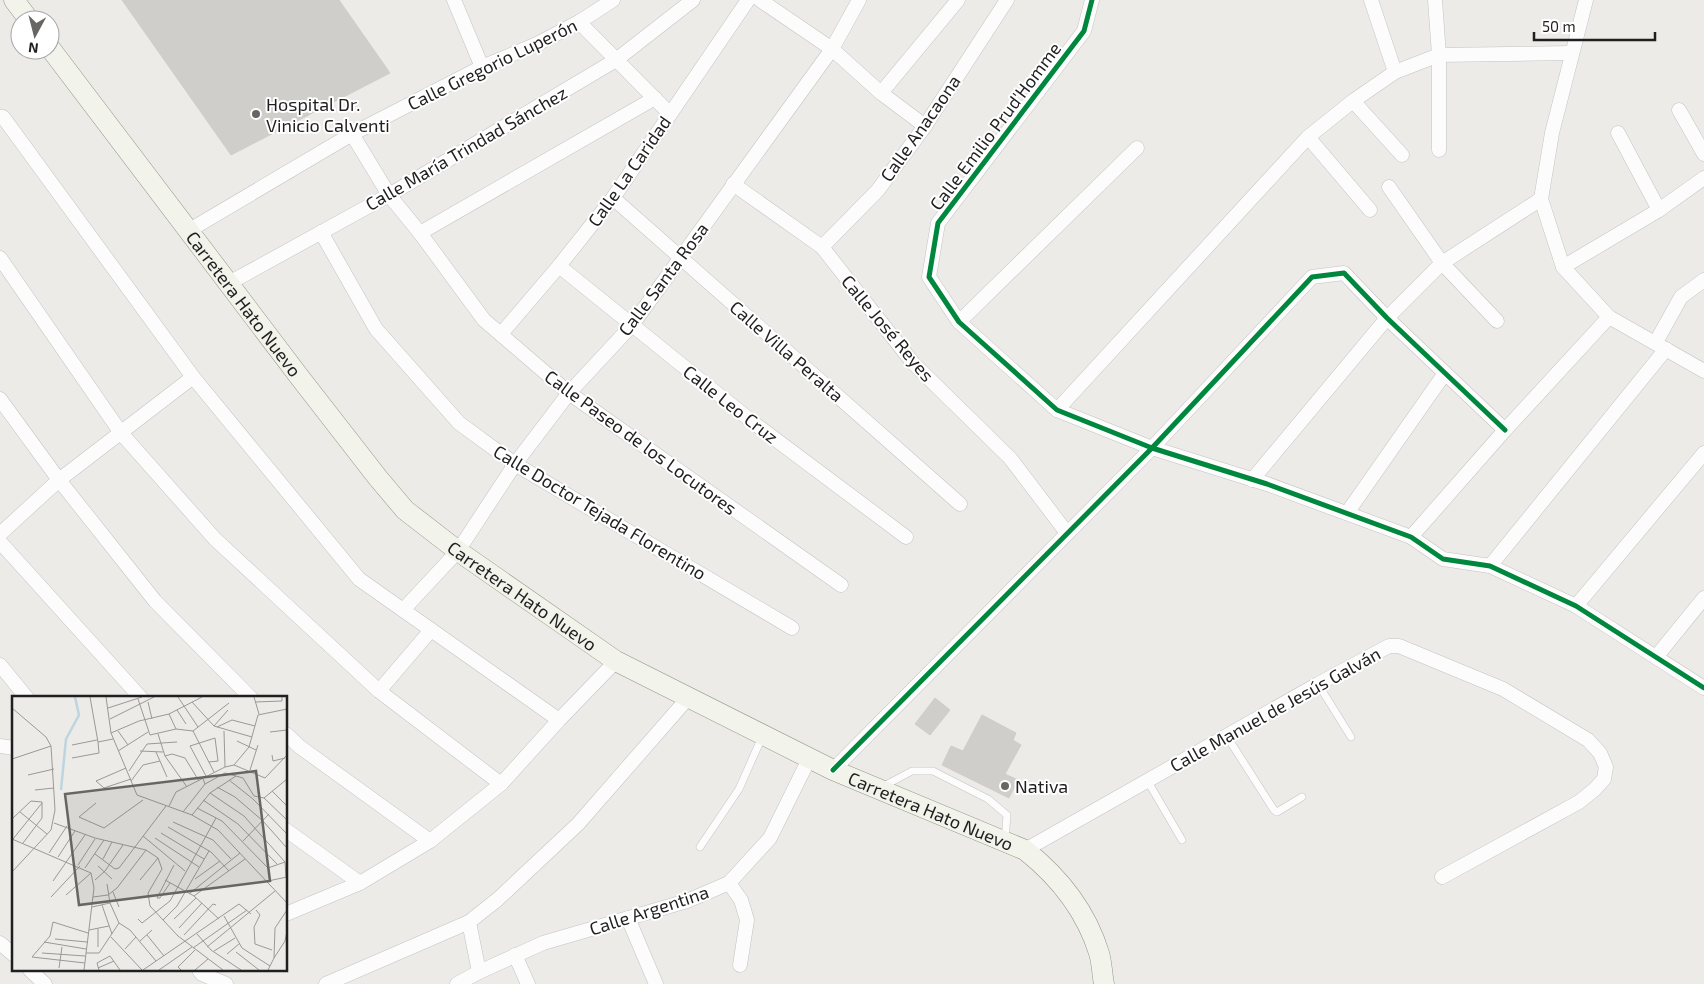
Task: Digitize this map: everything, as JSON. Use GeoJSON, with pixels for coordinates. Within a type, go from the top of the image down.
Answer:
{"type":"FeatureCollection","features":[{"type":"Feature","properties":{"kind":"main road","name":"Carretera Hato Nuevo"},"geometry":{"type":"LineString","coordinates":[[59,60],[301,379],[405,510],[458,551],[616,661],[833,770],[1005,840],[1025,850],[1046,867],[1072,898],[1085,919],[1099,954],[1104,984]]}},
{"type":"Feature","properties":{"kind":"street"},"geometry":{"type":"LineString","coordinates":[[454,0],[482,67]]}},
{"type":"Feature","properties":{"kind":"street","name":"Calle Gregorio Luperón"},"geometry":{"type":"LineString","coordinates":[[188,231],[352,134],[482,67],[537,44],[579,22],[613,0]]}},
{"type":"Feature","properties":{"kind":"street","name":"Calle María Trindad Sánchez"},"geometry":{"type":"LineString","coordinates":[[229,283],[389,195],[616,60],[693,0]]}},
{"type":"Feature","properties":{"kind":"street","name":"Calle La Caridad"},"geometry":{"type":"LineString","coordinates":[[500,334],[613,198],[748,0]]}},
{"type":"Feature","properties":{"kind":"street"},"geometry":{"type":"LineString","coordinates":[[760,0],[832,49],[881,93],[925,126]]}},
{"type":"Feature","properties":{"kind":"street","name":"Calle Santa Rosa"},"geometry":{"type":"LineString","coordinates":[[403,610],[458,551],[515,464],[569,394],[632,325],[682,258],[733,184],[832,49],[858,0]]}},
{"type":"Feature","properties":{"kind":"street"},"geometry":{"type":"LineString","coordinates":[[881,93],[958,0]]}},
{"type":"Feature","properties":{"kind":"street","name":"Calle Anacaona"},"geometry":{"type":"LineString","coordinates":[[822,247],[878,190],[925,126],[1007,0]]}},
{"type":"Feature","properties":{"kind":"street","name":"Calle Emilio Prud'Homme"},"geometry":{"type":"LineString","coordinates":[[1092,0],[1084,31],[938,223],[929,277],[959,322],[1057,410],[1152,448],[1252,480],[1411,537],[1443,559],[1490,566],[1576,606],[1704,688]]}},
{"type":"Feature","properties":{"kind":"street"},"geometry":{"type":"LineString","coordinates":[[1371,0],[1394,72]]}},
{"type":"Feature","properties":{"kind":"street"},"geometry":{"type":"LineString","coordinates":[[1435,0],[1439,56],[1438,150]]}},
{"type":"Feature","properties":{"kind":"street"},"geometry":{"type":"LineString","coordinates":[[1586,0],[1552,133],[1540,198],[1564,267],[1609,317],[1704,371]]}},
{"type":"Feature","properties":{"kind":"street"},"geometry":{"type":"LineString","coordinates":[[579,22],[670,114]]}},
{"type":"Feature","properties":{"kind":"street"},"geometry":{"type":"LineString","coordinates":[[1057,410],[1308,136],[1394,72],[1439,56],[1572,53]]}},
{"type":"Feature","properties":{"kind":"street"},"geometry":{"type":"LineString","coordinates":[[420,233],[655,98]]}},
{"type":"Feature","properties":{"kind":"street"},"geometry":{"type":"LineString","coordinates":[[1353,101],[1402,155]]}},
{"type":"Feature","properties":{"kind":"street"},"geometry":{"type":"LineString","coordinates":[[1679,110],[1704,154]]}},
{"type":"Feature","properties":{"kind":"street"},"geometry":{"type":"LineString","coordinates":[[0,117],[3,117],[193,378],[359,579],[559,720]]}},
{"type":"Feature","properties":{"kind":"street"},"geometry":{"type":"LineString","coordinates":[[1618,133],[1659,210]]}},
{"type":"Feature","properties":{"kind":"street","name":"Calle Paseo de los Locutores"},"geometry":{"type":"LineString","coordinates":[[352,134],[389,195],[420,233],[484,320],[569,394],[841,585]]}},
{"type":"Feature","properties":{"kind":"street"},"geometry":{"type":"LineString","coordinates":[[1308,136],[1370,210]]}},
{"type":"Feature","properties":{"kind":"street"},"geometry":{"type":"LineString","coordinates":[[959,322],[1137,148]]}},
{"type":"Feature","properties":{"kind":"street"},"geometry":{"type":"LineString","coordinates":[[1564,267],[1659,210],[1704,178]]}},
{"type":"Feature","properties":{"kind":"street","name":"Calle José Reyes"},"geometry":{"type":"LineString","coordinates":[[733,184],[822,247],[913,363],[1010,458],[1067,533]]}},
{"type":"Feature","properties":{"kind":"street"},"geometry":{"type":"LineString","coordinates":[[1389,187],[1442,263],[1496,321]]}},
{"type":"Feature","properties":{"kind":"street","name":"Calle Villa Peralta"},"geometry":{"type":"LineString","coordinates":[[613,198],[960,504]]}},
{"type":"Feature","properties":{"kind":"street"},"geometry":{"type":"LineString","coordinates":[[1252,480],[1387,318],[1442,263],[1540,198]]}},
{"type":"Feature","properties":{"kind":"street","name":"Calle Doctor Tejada Florentino"},"geometry":{"type":"LineString","coordinates":[[321,232],[376,329],[459,423],[515,464],[792,628]]}},
{"type":"Feature","properties":{"kind":"street"},"geometry":{"type":"LineString","coordinates":[[0,258],[121,433],[216,539],[379,691],[501,784]]}},
{"type":"Feature","properties":{"kind":"street","name":"Calle Leo Cruz"},"geometry":{"type":"LineString","coordinates":[[558,266],[755,424],[906,537]]}},
{"type":"Feature","properties":{"kind":"street"},"geometry":{"type":"LineString","coordinates":[[833,770],[1152,448],[1312,277],[1344,273],[1387,318],[1505,430]]}},
{"type":"Feature","properties":{"kind":"street"},"geometry":{"type":"LineString","coordinates":[[1490,566],[1661,346],[1681,297],[1704,280]]}},
{"type":"Feature","properties":{"kind":"street"},"geometry":{"type":"LineString","coordinates":[[1411,537],[1505,430],[1609,317]]}},
{"type":"Feature","properties":{"kind":"street"},"geometry":{"type":"LineString","coordinates":[[1346,513],[1445,373]]}},
{"type":"Feature","properties":{"kind":"street"},"geometry":{"type":"LineString","coordinates":[[0,534],[59,480],[193,378]]}},
{"type":"Feature","properties":{"kind":"street"},"geometry":{"type":"LineString","coordinates":[[0,398],[59,480],[155,601],[249,696]]}},
{"type":"Feature","properties":{"kind":"street"},"geometry":{"type":"LineString","coordinates":[[1576,606],[1704,453]]}},
{"type":"Feature","properties":{"kind":"street"},"geometry":{"type":"LineString","coordinates":[[0,542],[139,696]]}},
{"type":"Feature","properties":{"kind":"street"},"geometry":{"type":"LineString","coordinates":[[1656,657],[1704,598]]}},
{"type":"Feature","properties":{"kind":"street"},"geometry":{"type":"LineString","coordinates":[[379,691],[431,630]]}},
{"type":"Feature","properties":{"kind":"street","name":"Calle Manuel de Jesús Galván"},"geometry":{"type":"LineString","coordinates":[[1025,850],[1318,684],[1389,646],[1399,646],[1503,689],[1588,740],[1600,753],[1606,767],[1604,779],[1579,802],[1442,876]]}},
{"type":"Feature","properties":{"kind":"street"},"geometry":{"type":"LineString","coordinates":[[288,913],[360,883],[430,841],[501,784],[616,661]]}},
{"type":"Feature","properties":{"kind":"street"},"geometry":{"type":"LineString","coordinates":[[0,665],[25,696]]}},
{"type":"Feature","properties":{"kind":"street"},"geometry":{"type":"LineString","coordinates":[[326,984],[469,922],[505,893],[578,824],[688,698]]}},
{"type":"Feature","properties":{"kind":"street"},"geometry":{"type":"LineString","coordinates":[[288,736],[300,747],[430,841]]}},
{"type":"Feature","properties":{"kind":"street","name":"Calle Argentina"},"geometry":{"type":"LineString","coordinates":[[457,984],[542,943],[687,901],[729,883],[770,838],[810,757]]}},
{"type":"Feature","properties":{"kind":"street"},"geometry":{"type":"LineString","coordinates":[[288,831],[360,883]]}},
{"type":"Feature","properties":{"kind":"street"},"geometry":{"type":"LineString","coordinates":[[729,883],[741,900],[746,920],[740,965]]}},
{"type":"Feature","properties":{"kind":"street"},"geometry":{"type":"LineString","coordinates":[[628,918],[656,984]]}},
{"type":"Feature","properties":{"kind":"street"},"geometry":{"type":"LineString","coordinates":[[469,922],[479,972]]}},
{"type":"Feature","properties":{"kind":"street"},"geometry":{"type":"LineString","coordinates":[[0,944],[12,953]]}},
{"type":"Feature","properties":{"kind":"street"},"geometry":{"type":"LineString","coordinates":[[516,955],[528,984]]}},
{"type":"Feature","properties":{"kind":"street"},"geometry":{"type":"LineString","coordinates":[[32,972],[45,984]]}},
{"type":"Feature","properties":{"kind":"street"},"geometry":{"type":"LineString","coordinates":[[200,972],[226,984]]}},
{"type":"Feature","properties":{"kind":"lane"},"geometry":{"type":"LineString","coordinates":[[1318,684],[1351,737]]}},
{"type":"Feature","properties":{"kind":"lane"},"geometry":{"type":"LineString","coordinates":[[700,847],[739,789],[763,734]]}},
{"type":"Feature","properties":{"kind":"lane"},"geometry":{"type":"LineString","coordinates":[[1226,735],[1274,810],[1277,812],[1302,798]]}},
{"type":"Feature","properties":{"kind":"lane"},"geometry":{"type":"LineString","coordinates":[[878,789],[912,771],[933,771],[988,799],[1007,815],[1005,840]]}},
{"type":"Feature","properties":{"kind":"lane"},"geometry":{"type":"LineString","coordinates":[[1147,780],[1182,840]]}},
{"type":"Feature","properties":{"kind":"building","name":"Hospital Dr. Vinicio Calventi"},"geometry":{"type":"Polygon","coordinates":[[[122,0],[339,0],[390,73],[231,155],[122,0]]]}},
{"type":"Feature","properties":{"kind":"building"},"geometry":{"type":"Polygon","coordinates":[[[935,698],[950,710],[930,735],[915,724],[935,698]]]}},
{"type":"Feature","properties":{"kind":"building"},"geometry":{"type":"Polygon","coordinates":[[[982,715],[1016,733],[1013,740],[1021,745],[1005,774],[1018,780],[1009,798],[942,765],[951,746],[963,751],[982,715]]]}},
{"type":"Feature","properties":{"kind":"cycle path"},"geometry":{"type":"LineString","coordinates":[[1092,0],[1084,31],[938,223],[929,277],[959,322],[1057,410],[1152,448],[1267,484],[1411,537],[1443,559],[1490,566],[1576,606],[1704,688]]}},
{"type":"Feature","properties":{"kind":"cycle path"},"geometry":{"type":"LineString","coordinates":[[833,770],[1152,448],[1312,277],[1344,273],[1387,318],[1505,430]]}},
{"type":"Feature","properties":{"kind":"place","name":"Hospital Dr. Vinicio Calventi"},"geometry":{"type":"Point","coordinates":[256,114]}},
{"type":"Feature","properties":{"kind":"place","name":"Nativa"},"geometry":{"type":"Point","coordinates":[1005,786]}}]}
